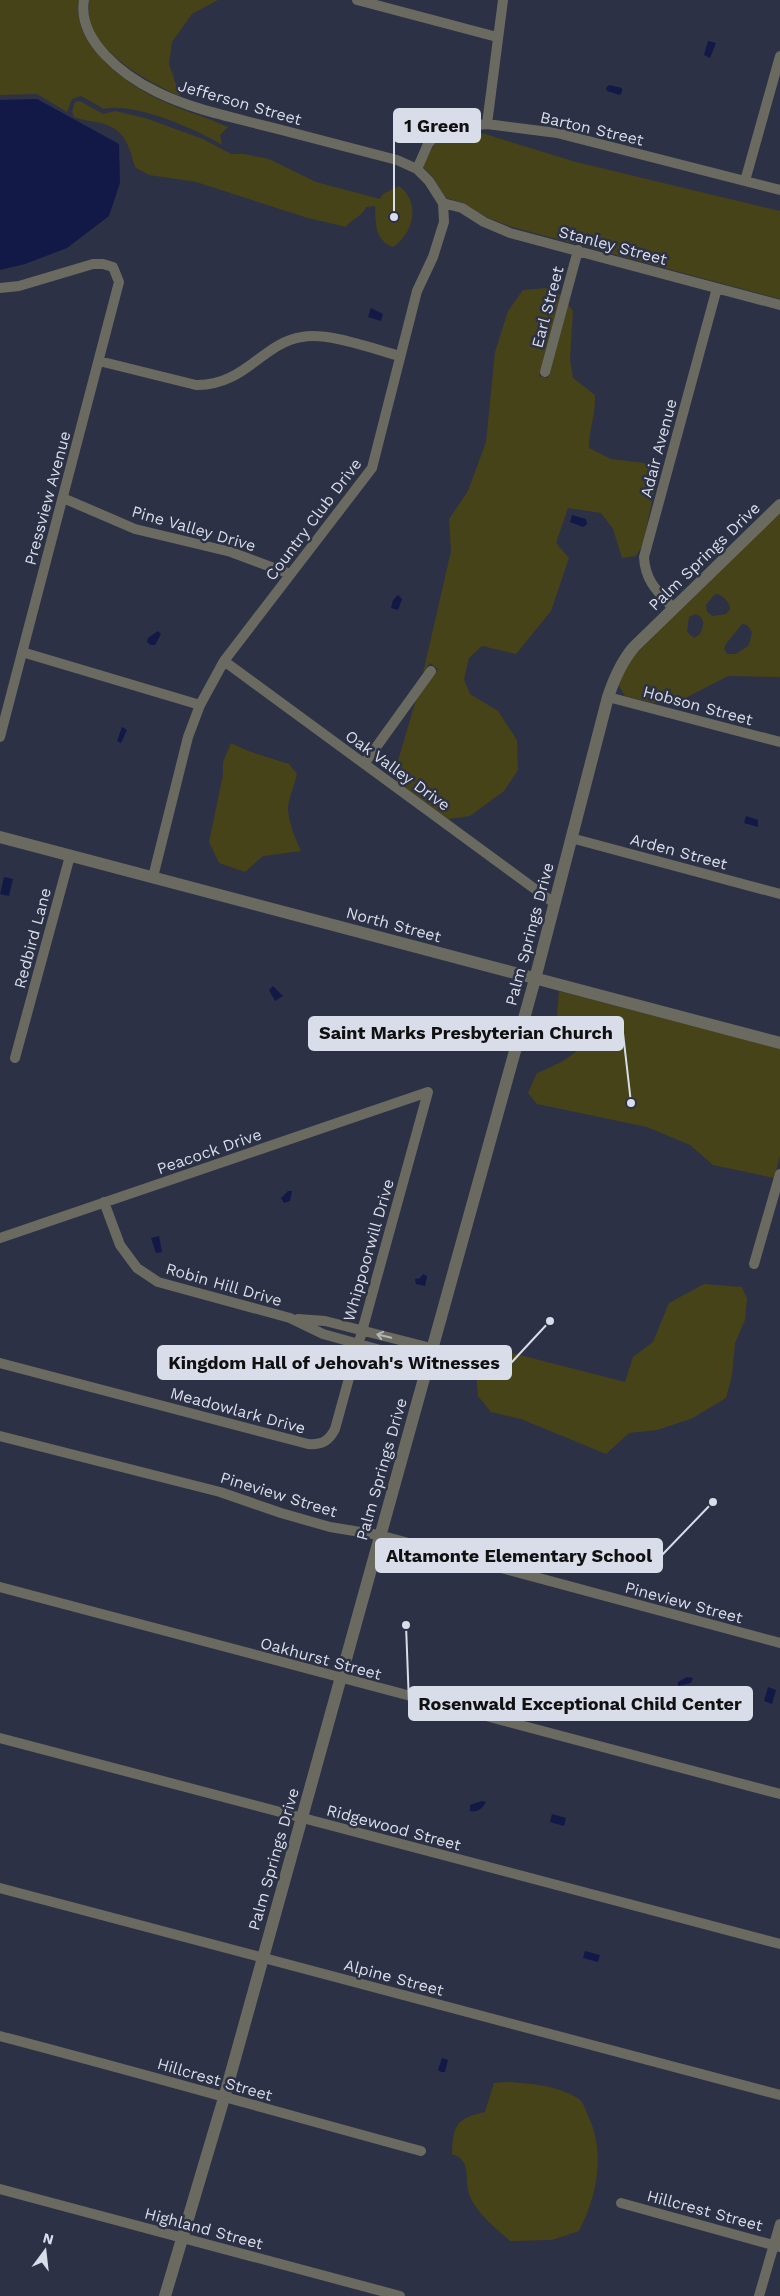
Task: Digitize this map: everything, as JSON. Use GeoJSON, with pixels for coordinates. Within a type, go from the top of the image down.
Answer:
{"type":"FeatureCollection","features":[{"type":"Feature","properties":{"kind":"street","name":"Jefferson Street"},"geometry":{"type":"LineString","coordinates":[[84,0],[84,19],[87,30],[106,54],[140,83],[157,92],[219,114],[397,160],[417,169]]}},
{"type":"Feature","properties":{"kind":"street"},"geometry":{"type":"LineString","coordinates":[[356,0],[497,37]]}},
{"type":"Feature","properties":{"kind":"street"},"geometry":{"type":"LineString","coordinates":[[487,124],[502,0]]}},
{"type":"Feature","properties":{"kind":"street"},"geometry":{"type":"LineString","coordinates":[[746,181],[780,56]]}},
{"type":"Feature","properties":{"kind":"street","name":"Barton Street"},"geometry":{"type":"LineString","coordinates":[[417,169],[428,144],[442,128],[487,124],[557,133],[780,190]]}},
{"type":"Feature","properties":{"kind":"street"},"geometry":{"type":"LineString","coordinates":[[417,169],[429,181],[443,203]]}},
{"type":"Feature","properties":{"kind":"street","name":"Stanley Street"},"geometry":{"type":"LineString","coordinates":[[443,203],[462,208],[484,222],[510,233],[780,305]]}},
{"type":"Feature","properties":{"kind":"street","name":"Country Club Drive"},"geometry":{"type":"LineString","coordinates":[[153,877],[188,737],[200,705],[224,661],[372,468],[417,291],[433,257],[444,222],[443,203]]}},
{"type":"Feature","properties":{"kind":"street","name":"Earl Street"},"geometry":{"type":"LineString","coordinates":[[545,372],[578,250]]}},
{"type":"Feature","properties":{"kind":"street","name":"Pressview Avenue"},"geometry":{"type":"LineString","coordinates":[[0,288],[19,286],[93,264],[113,266],[119,282],[0,737]]}},
{"type":"Feature","properties":{"kind":"street","name":"Adair Avenue"},"geometry":{"type":"LineString","coordinates":[[673,608],[651,585],[645,571],[644,557],[716,288]]}},
{"type":"Feature","properties":{"kind":"street"},"geometry":{"type":"LineString","coordinates":[[99,361],[196,385],[212,385],[227,381],[290,340],[304,336],[323,337],[400,356]]}},
{"type":"Feature","properties":{"kind":"street","name":"Pine Valley Drive"},"geometry":{"type":"LineString","coordinates":[[64,498],[135,529],[231,552],[290,574]]}},
{"type":"Feature","properties":{"kind":"street","name":"Palm Springs Drive"},"geometry":{"type":"LineString","coordinates":[[165,2296],[224,2098],[535,979],[608,697],[625,657],[780,505]]}},
{"type":"Feature","properties":{"kind":"street"},"geometry":{"type":"LineString","coordinates":[[22,652],[200,705]]}},
{"type":"Feature","properties":{"kind":"street","name":"Oak Valley Drive"},"geometry":{"type":"LineString","coordinates":[[224,661],[554,903]]}},
{"type":"Feature","properties":{"kind":"street"},"geometry":{"type":"LineString","coordinates":[[364,764],[431,671]]}},
{"type":"Feature","properties":{"kind":"street","name":"Hobson Street"},"geometry":{"type":"LineString","coordinates":[[608,697],[780,742]]}},
{"type":"Feature","properties":{"kind":"street","name":"North Street"},"geometry":{"type":"LineString","coordinates":[[0,837],[780,1043]]}},
{"type":"Feature","properties":{"kind":"street","name":"Arden Street"},"geometry":{"type":"LineString","coordinates":[[571,838],[780,894]]}},
{"type":"Feature","properties":{"kind":"street","name":"Redbird Lane"},"geometry":{"type":"LineString","coordinates":[[16,1058],[70,856]]}},
{"type":"Feature","properties":{"kind":"street","name":"Peacock Drive"},"geometry":{"type":"LineString","coordinates":[[0,1238],[428,1092]]}},
{"type":"Feature","properties":{"kind":"street","name":"Whippoorwill Drive"},"geometry":{"type":"LineString","coordinates":[[324,1442],[331,1437],[335,1429],[428,1092]]}},
{"type":"Feature","properties":{"kind":"street"},"geometry":{"type":"LineString","coordinates":[[754,1264],[780,1174]]}},
{"type":"Feature","properties":{"kind":"street","name":"Robin Hill Drive"},"geometry":{"type":"LineString","coordinates":[[104,1202],[120,1246],[137,1268],[158,1282],[290,1318],[325,1322],[431,1348]]}},
{"type":"Feature","properties":{"kind":"street","name":"Robin Hill Drive"},"geometry":{"type":"LineString","coordinates":[[290,1318],[323,1334],[427,1363]]}},
{"type":"Feature","properties":{"kind":"street","name":"Meadowlark Drive"},"geometry":{"type":"LineString","coordinates":[[0,1363],[308,1444],[324,1442]]}},
{"type":"Feature","properties":{"kind":"street","name":"Pineview Street"},"geometry":{"type":"LineString","coordinates":[[0,1436],[220,1492],[281,1513],[330,1527],[379,1535],[780,1643]]}},
{"type":"Feature","properties":{"kind":"street","name":"Oakhurst Street"},"geometry":{"type":"LineString","coordinates":[[0,1587],[780,1794]]}},
{"type":"Feature","properties":{"kind":"street","name":"Ridgewood Street"},"geometry":{"type":"LineString","coordinates":[[0,1738],[780,1944]]}},
{"type":"Feature","properties":{"kind":"street","name":"Alpine Street"},"geometry":{"type":"LineString","coordinates":[[0,1888],[780,2095]]}},
{"type":"Feature","properties":{"kind":"street","name":"Hillcrest Street"},"geometry":{"type":"LineString","coordinates":[[0,2036],[180,2083],[224,2098],[421,2151]]}},
{"type":"Feature","properties":{"kind":"street","name":"Highland Street"},"geometry":{"type":"LineString","coordinates":[[0,2189],[400,2296]]}},
{"type":"Feature","properties":{"kind":"street","name":"Hillcrest Street"},"geometry":{"type":"LineString","coordinates":[[621,2203],[777,2246]]}},
{"type":"Feature","properties":{"kind":"street"},"geometry":{"type":"LineString","coordinates":[[759,2296],[777,2246],[780,2224]]}},
{"type":"Feature","properties":{"kind":"shaded area"},"geometry":{"type":"Polygon","coordinates":[[[0,0],[79,0],[78,15],[82,30],[100,58],[126,80],[154,97],[228,127],[220,135],[222,145],[164,118],[131,109],[104,109],[81,96],[72,99],[67,112],[37,94],[0,95],[0,0]]]}},
{"type":"Feature","properties":{"kind":"shaded area"},"geometry":{"type":"Polygon","coordinates":[[[89,0],[218,0],[192,14],[172,42],[169,64],[180,96],[140,75],[113,56],[94,32],[89,20],[89,0]]]}},
{"type":"Feature","properties":{"kind":"shaded area"},"geometry":{"type":"Polygon","coordinates":[[[708,41],[716,43],[710,58],[704,55],[708,41]]]}},
{"type":"Feature","properties":{"kind":"shaded area"},"geometry":{"type":"Polygon","coordinates":[[[609,85],[622,88],[620,95],[607,91],[606,88],[609,85]]]}},
{"type":"Feature","properties":{"kind":"shaded area"},"geometry":{"type":"Polygon","coordinates":[[[37,99],[119,144],[120,183],[109,216],[67,248],[25,264],[0,270],[0,100],[37,99]]]}},
{"type":"Feature","properties":{"kind":"shaded area"},"geometry":{"type":"Polygon","coordinates":[[[80,101],[103,114],[115,111],[145,118],[203,139],[231,154],[244,154],[269,159],[316,182],[380,199],[383,194],[399,186],[410,200],[412,217],[410,226],[406,234],[393,247],[382,240],[379,235],[376,225],[375,206],[366,207],[362,214],[346,227],[308,218],[196,182],[149,175],[135,167],[125,139],[116,129],[101,123],[74,117],[72,112],[75,102],[80,101]]]}},
{"type":"Feature","properties":{"kind":"shaded area"},"geometry":{"type":"Polygon","coordinates":[[[456,131],[475,131],[576,162],[780,211],[780,299],[512,227],[486,217],[463,203],[446,198],[433,177],[423,167],[439,139],[456,131]]]}},
{"type":"Feature","properties":{"kind":"shaded area"},"geometry":{"type":"Polygon","coordinates":[[[546,288],[561,295],[539,376],[548,378],[568,304],[573,311],[570,359],[573,378],[595,395],[589,448],[611,459],[644,463],[658,473],[643,544],[636,556],[622,558],[613,529],[601,513],[568,508],[556,543],[569,558],[551,611],[516,654],[482,646],[469,658],[464,679],[470,694],[498,711],[517,740],[518,770],[504,791],[470,816],[448,819],[397,782],[394,774],[416,700],[438,669],[430,663],[423,673],[451,551],[449,519],[468,491],[486,442],[495,352],[508,311],[523,290],[546,288]]]}},
{"type":"Feature","properties":{"kind":"shaded area"},"geometry":{"type":"Polygon","coordinates":[[[371,308],[383,314],[381,321],[368,317],[371,308]]]}},
{"type":"Feature","properties":{"kind":"shaded area"},"geometry":{"type":"Polygon","coordinates":[[[780,512],[780,677],[728,676],[674,704],[653,703],[625,696],[618,684],[629,661],[780,512]],[[715,594],[706,605],[707,612],[713,616],[726,614],[730,609],[729,604],[723,597],[715,594]],[[695,614],[689,617],[687,632],[694,638],[700,634],[703,622],[695,614]],[[742,624],[724,649],[727,654],[736,654],[749,645],[752,632],[747,625],[742,624]]]}},
{"type":"Feature","properties":{"kind":"shaded area"},"geometry":{"type":"Polygon","coordinates":[[[572,515],[586,519],[587,524],[583,527],[570,522],[572,515]]]}},
{"type":"Feature","properties":{"kind":"shaded area"},"geometry":{"type":"Polygon","coordinates":[[[398,595],[402,599],[398,610],[391,608],[393,600],[398,595]]]}},
{"type":"Feature","properties":{"kind":"shaded area"},"geometry":{"type":"Polygon","coordinates":[[[158,631],[161,634],[155,645],[151,645],[147,642],[148,638],[158,631]]]}},
{"type":"Feature","properties":{"kind":"shaded area"},"geometry":{"type":"Polygon","coordinates":[[[122,727],[127,730],[121,743],[117,741],[122,727]]]}},
{"type":"Feature","properties":{"kind":"shaded area"},"geometry":{"type":"Polygon","coordinates":[[[231,743],[248,751],[289,764],[297,774],[288,809],[291,825],[301,851],[263,856],[245,872],[219,863],[209,842],[223,775],[223,762],[231,743]]]}},
{"type":"Feature","properties":{"kind":"shaded area"},"geometry":{"type":"Polygon","coordinates":[[[746,816],[758,820],[758,827],[744,823],[746,816]]]}},
{"type":"Feature","properties":{"kind":"shaded area"},"geometry":{"type":"Polygon","coordinates":[[[4,877],[13,879],[9,896],[0,894],[4,877]]]}},
{"type":"Feature","properties":{"kind":"shaded area"},"geometry":{"type":"Polygon","coordinates":[[[273,986],[283,996],[275,1001],[269,990],[273,986]]]}},
{"type":"Feature","properties":{"kind":"shaded area"},"geometry":{"type":"Polygon","coordinates":[[[559,991],[780,1049],[780,1156],[774,1178],[713,1165],[690,1145],[647,1127],[537,1104],[528,1093],[537,1073],[565,1060],[587,1040],[579,1031],[557,1017],[559,991]]]}},
{"type":"Feature","properties":{"kind":"shaded area"},"geometry":{"type":"Polygon","coordinates":[[[288,1191],[292,1191],[290,1201],[284,1203],[281,1198],[288,1191]]]}},
{"type":"Feature","properties":{"kind":"shaded area"},"geometry":{"type":"Polygon","coordinates":[[[159,1236],[162,1252],[156,1253],[151,1238],[159,1236]]]}},
{"type":"Feature","properties":{"kind":"shaded area"},"geometry":{"type":"Polygon","coordinates":[[[423,1274],[427,1276],[425,1286],[416,1284],[415,1279],[420,1278],[423,1274]]]}},
{"type":"Feature","properties":{"kind":"shaded area"},"geometry":{"type":"Polygon","coordinates":[[[704,1284],[742,1287],[747,1299],[745,1320],[735,1343],[732,1376],[726,1398],[693,1418],[657,1430],[629,1433],[606,1454],[521,1419],[491,1412],[478,1396],[476,1374],[484,1350],[512,1353],[625,1382],[633,1357],[653,1342],[669,1303],[704,1284]]]}},
{"type":"Feature","properties":{"kind":"shaded area"},"geometry":{"type":"Polygon","coordinates":[[[687,1677],[693,1678],[691,1683],[678,1686],[678,1682],[687,1677]]]}},
{"type":"Feature","properties":{"kind":"shaded area"},"geometry":{"type":"Polygon","coordinates":[[[768,1687],[776,1690],[772,1704],[764,1701],[768,1687]]]}},
{"type":"Feature","properties":{"kind":"shaded area"},"geometry":{"type":"Polygon","coordinates":[[[482,1801],[486,1802],[481,1808],[477,1811],[470,1811],[470,1805],[482,1801]]]}},
{"type":"Feature","properties":{"kind":"shaded area"},"geometry":{"type":"Polygon","coordinates":[[[552,1814],[566,1818],[564,1826],[550,1822],[552,1814]]]}},
{"type":"Feature","properties":{"kind":"shaded area"},"geometry":{"type":"Polygon","coordinates":[[[585,1951],[600,1955],[598,1962],[583,1958],[585,1951]]]}},
{"type":"Feature","properties":{"kind":"shaded area"},"geometry":{"type":"Polygon","coordinates":[[[442,2058],[448,2060],[445,2072],[438,2070],[442,2058]]]}},
{"type":"Feature","properties":{"kind":"shaded area"},"geometry":{"type":"Polygon","coordinates":[[[508,2082],[545,2086],[562,2091],[579,2099],[584,2106],[594,2130],[598,2159],[595,2189],[591,2204],[579,2231],[552,2240],[510,2241],[485,2218],[471,2198],[468,2190],[465,2164],[452,2154],[455,2130],[468,2117],[485,2112],[494,2083],[508,2082]]]}},
{"type":"Feature","properties":{"kind":"place","name":"1 Green"},"geometry":{"type":"Point","coordinates":[394,217]}},
{"type":"Feature","properties":{"kind":"place","name":"Saint Marks Presbyterian Church"},"geometry":{"type":"Point","coordinates":[631,1103]}},
{"type":"Feature","properties":{"kind":"place","name":"Kingdom Hall of Jehovah's Witnesses"},"geometry":{"type":"Point","coordinates":[550,1321]}},
{"type":"Feature","properties":{"kind":"place","name":"Altamonte Elementary School"},"geometry":{"type":"Point","coordinates":[713,1502]}},
{"type":"Feature","properties":{"kind":"place","name":"Rosenwald Exceptional Child Center"},"geometry":{"type":"Point","coordinates":[406,1625]}}]}
